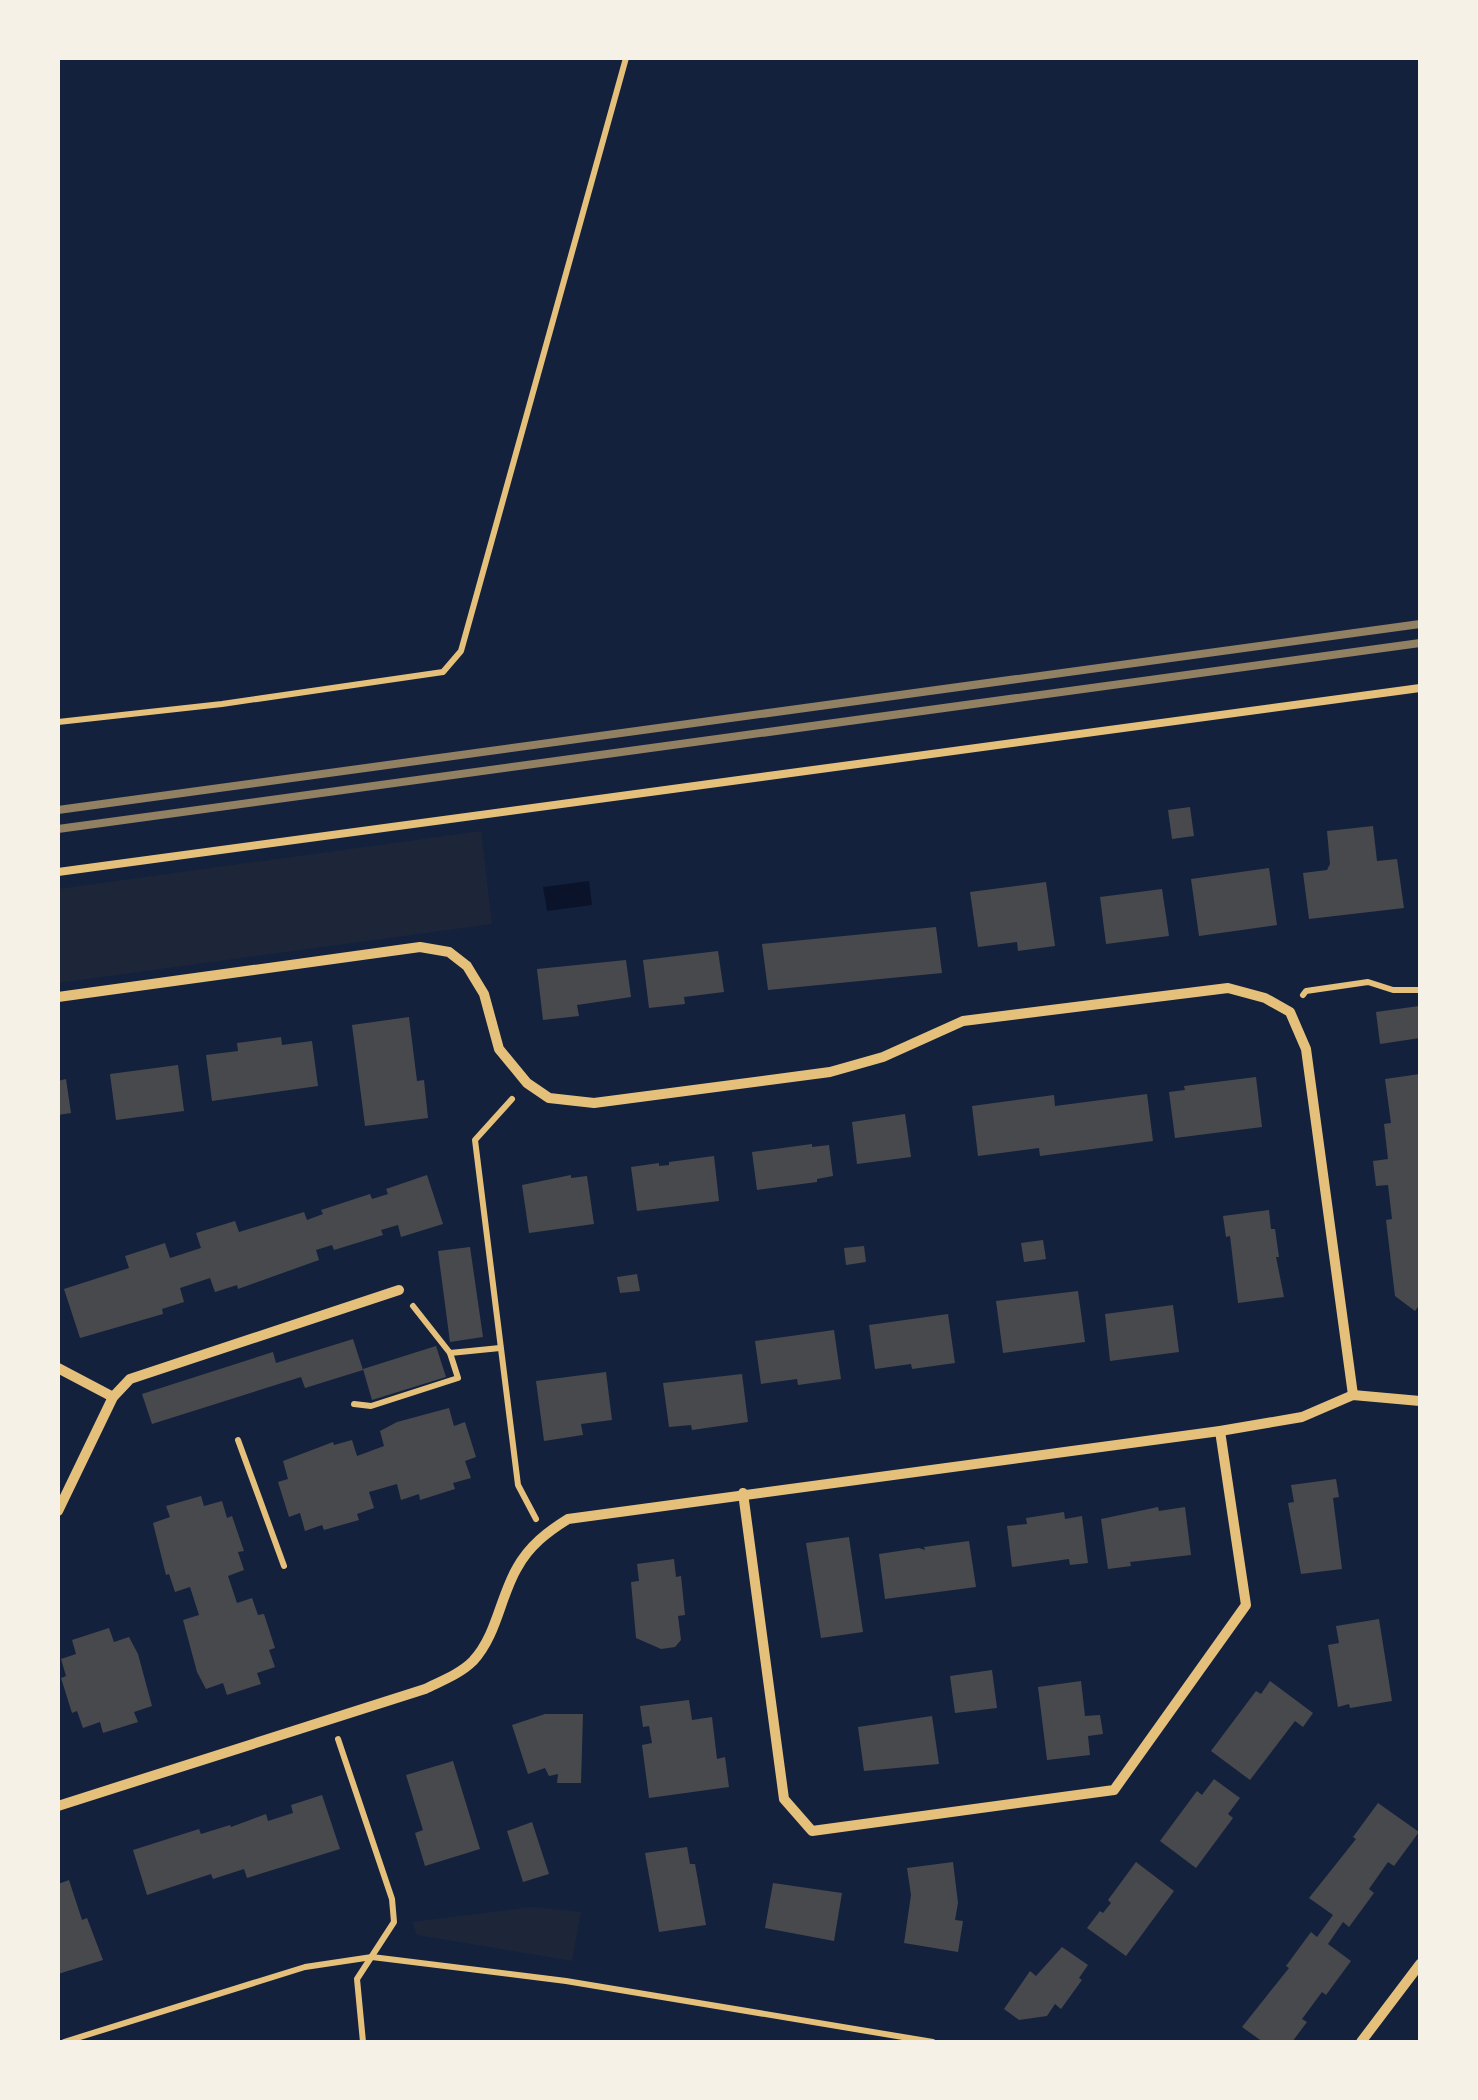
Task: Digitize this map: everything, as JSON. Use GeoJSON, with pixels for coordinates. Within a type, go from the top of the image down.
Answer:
{"type":"FeatureCollection","features":[{"type":"Feature","properties":{"kind":"street"},"geometry":{"type":"LineString","coordinates":[[58,998],[420,947],[448,952],[467,966],[484,994],[499,1050],[527,1083],[549,1098],[594,1103],[830,1072],[883,1057],[963,1022],[1228,988],[1265,998],[1290,1012],[1306,1049],[1354,1395]]}},
{"type":"Feature","properties":{"kind":"street"},"geometry":{"type":"LineString","coordinates":[[58,1510],[113,1397],[130,1378],[400,1290]]}},
{"type":"Feature","properties":{"kind":"street"},"geometry":{"type":"LineString","coordinates":[[58,1368],[113,1397]]}},
{"type":"Feature","properties":{"kind":"street"},"geometry":{"type":"LineString","coordinates":[[58,1806],[425,1689],[473,1660],[498,1618],[516,1568],[543,1534],[568,1519],[1220,1430],[1302,1417],[1354,1395],[1420,1401]]}},
{"type":"Feature","properties":{"kind":"street"},"geometry":{"type":"LineString","coordinates":[[743,1494],[784,1799],[812,1831],[1114,1790],[1246,1605],[1220,1430]]}},
{"type":"Feature","properties":{"kind":"street"},"geometry":{"type":"LineString","coordinates":[[1361,2042],[1420,1964]]}},
{"type":"Feature","properties":{"kind":"lane"},"geometry":{"type":"LineString","coordinates":[[58,872],[1420,688]]}},
{"type":"Feature","properties":{"kind":"path"},"geometry":{"type":"LineString","coordinates":[[58,722],[222,704],[443,672],[461,651],[626,58]]}},
{"type":"Feature","properties":{"kind":"path"},"geometry":{"type":"LineString","coordinates":[[1290,1012],[1306,991],[1368,982],[1393,990],[1420,990]]}},
{"type":"Feature","properties":{"kind":"path"},"geometry":{"type":"LineString","coordinates":[[527,1083],[475,1140],[518,1485],[543,1534]]}},
{"type":"Feature","properties":{"kind":"path"},"geometry":{"type":"LineString","coordinates":[[354,1404],[371,1406],[458,1378],[450,1354],[400,1290]]}},
{"type":"Feature","properties":{"kind":"path"},"geometry":{"type":"LineString","coordinates":[[450,1354],[500,1348]]}},
{"type":"Feature","properties":{"kind":"path"},"geometry":{"type":"LineString","coordinates":[[238,1440],[284,1566]]}},
{"type":"Feature","properties":{"kind":"path"},"geometry":{"type":"LineString","coordinates":[[332,1719],[392,1899],[394,1922],[357,1978],[362,2042]]}},
{"type":"Feature","properties":{"kind":"path"},"geometry":{"type":"LineString","coordinates":[[64,2042],[305,1966],[372,1957],[566,1981],[933,2042]]}},
{"type":"Feature","properties":{"kind":"shaded area"},"geometry":{"type":"Polygon","coordinates":[[[481,831],[492,924],[58,983],[58,889],[481,831]]]}},
{"type":"Feature","properties":{"kind":"shaded area"},"geometry":{"type":"Polygon","coordinates":[[[589,881],[592,905],[547,911],[543,887],[589,881]]]}},
{"type":"Feature","properties":{"kind":"shaded area"},"geometry":{"type":"Polygon","coordinates":[[[531,1907],[581,1912],[572,1961],[417,1935],[412,1922],[531,1907]]]}},
{"type":"Feature","properties":{"kind":"building"},"geometry":{"type":"Polygon","coordinates":[[[1190,807],[1194,836],[1172,839],[1168,810],[1190,807]]]}},
{"type":"Feature","properties":{"kind":"building"},"geometry":{"type":"Polygon","coordinates":[[[1373,826],[1377,861],[1397,859],[1404,908],[1309,919],[1303,873],[1327,870],[1327,831],[1373,826]]]}},
{"type":"Feature","properties":{"kind":"building"},"geometry":{"type":"Polygon","coordinates":[[[1269,868],[1277,925],[1199,936],[1191,879],[1269,868]]]}},
{"type":"Feature","properties":{"kind":"building"},"geometry":{"type":"Polygon","coordinates":[[[1046,882],[1055,946],[1018,951],[1017,942],[978,947],[970,892],[1046,882]]]}},
{"type":"Feature","properties":{"kind":"building"},"geometry":{"type":"Polygon","coordinates":[[[1162,889],[1169,936],[1106,944],[1100,897],[1162,889]]]}},
{"type":"Feature","properties":{"kind":"building"},"geometry":{"type":"Polygon","coordinates":[[[936,927],[942,973],[768,990],[762,944],[936,927]]]}},
{"type":"Feature","properties":{"kind":"building"},"geometry":{"type":"Polygon","coordinates":[[[718,951],[724,992],[684,997],[685,1004],[649,1008],[643,960],[718,951]]]}},
{"type":"Feature","properties":{"kind":"building"},"geometry":{"type":"Polygon","coordinates":[[[626,960],[631,997],[577,1005],[579,1016],[543,1020],[537,969],[626,960]]]}},
{"type":"Feature","properties":{"kind":"building"},"geometry":{"type":"Polygon","coordinates":[[[1419,1006],[1420,1038],[1380,1044],[1376,1012],[1419,1006]]]}},
{"type":"Feature","properties":{"kind":"building"},"geometry":{"type":"Polygon","coordinates":[[[409,1017],[417,1081],[424,1080],[428,1118],[365,1126],[352,1025],[409,1017]]]}},
{"type":"Feature","properties":{"kind":"building"},"geometry":{"type":"Polygon","coordinates":[[[281,1037],[282,1045],[312,1041],[318,1086],[212,1101],[206,1055],[238,1051],[237,1043],[281,1037]]]}},
{"type":"Feature","properties":{"kind":"building"},"geometry":{"type":"Polygon","coordinates":[[[178,1065],[184,1111],[116,1120],[110,1074],[178,1065]]]}},
{"type":"Feature","properties":{"kind":"building"},"geometry":{"type":"Polygon","coordinates":[[[1420,1074],[1420,1304],[1415,1311],[1395,1296],[1386,1220],[1392,1219],[1388,1185],[1376,1186],[1373,1161],[1388,1159],[1384,1124],[1391,1123],[1385,1079],[1420,1074]]]}},
{"type":"Feature","properties":{"kind":"building"},"geometry":{"type":"Polygon","coordinates":[[[1256,1077],[1262,1127],[1175,1138],[1169,1092],[1185,1090],[1184,1086],[1256,1077]]]}},
{"type":"Feature","properties":{"kind":"building"},"geometry":{"type":"Polygon","coordinates":[[[66,1079],[71,1113],[58,1115],[58,1081],[66,1079]]]}},
{"type":"Feature","properties":{"kind":"building"},"geometry":{"type":"Polygon","coordinates":[[[1147,1094],[1153,1141],[1040,1156],[1039,1148],[978,1156],[972,1106],[1054,1095],[1055,1106],[1147,1094]]]}},
{"type":"Feature","properties":{"kind":"building"},"geometry":{"type":"Polygon","coordinates":[[[905,1114],[911,1157],[857,1164],[852,1122],[905,1114]]]}},
{"type":"Feature","properties":{"kind":"building"},"geometry":{"type":"Polygon","coordinates":[[[829,1145],[833,1176],[817,1182],[757,1190],[752,1152],[829,1145]]]}},
{"type":"Feature","properties":{"kind":"building"},"geometry":{"type":"Polygon","coordinates":[[[714,1156],[719,1201],[637,1211],[631,1167],[669,1165],[714,1156]]]}},
{"type":"Feature","properties":{"kind":"building"},"geometry":{"type":"Polygon","coordinates":[[[427,1175],[443,1224],[401,1237],[398,1225],[381,1230],[383,1235],[334,1250],[332,1245],[316,1250],[319,1260],[238,1289],[237,1285],[215,1292],[210,1278],[180,1288],[184,1302],[162,1309],[163,1314],[80,1338],[64,1289],[129,1268],[125,1256],[165,1243],[170,1258],[201,1248],[196,1233],[235,1221],[239,1232],[304,1212],[307,1220],[323,1214],[321,1210],[370,1194],[372,1199],[388,1194],[386,1189],[427,1175]]]}},
{"type":"Feature","properties":{"kind":"building"},"geometry":{"type":"Polygon","coordinates":[[[571,1175],[587,1176],[594,1224],[529,1233],[522,1185],[571,1175]]]}},
{"type":"Feature","properties":{"kind":"building"},"geometry":{"type":"Polygon","coordinates":[[[1269,1210],[1284,1297],[1238,1303],[1230,1236],[1226,1237],[1223,1216],[1269,1210]]]}},
{"type":"Feature","properties":{"kind":"building"},"geometry":{"type":"Polygon","coordinates":[[[1043,1240],[1046,1259],[1024,1262],[1021,1243],[1043,1240]]]}},
{"type":"Feature","properties":{"kind":"building"},"geometry":{"type":"Polygon","coordinates":[[[864,1246],[866,1262],[846,1265],[844,1248],[864,1246]]]}},
{"type":"Feature","properties":{"kind":"building"},"geometry":{"type":"Polygon","coordinates":[[[470,1247],[483,1337],[450,1342],[438,1251],[470,1247]]]}},
{"type":"Feature","properties":{"kind":"building"},"geometry":{"type":"Polygon","coordinates":[[[637,1274],[640,1291],[620,1293],[617,1277],[637,1274]]]}},
{"type":"Feature","properties":{"kind":"building"},"geometry":{"type":"Polygon","coordinates":[[[1078,1291],[1085,1342],[1003,1353],[996,1301],[1078,1291]]]}},
{"type":"Feature","properties":{"kind":"building"},"geometry":{"type":"Polygon","coordinates":[[[1173,1305],[1179,1352],[1110,1361],[1105,1314],[1173,1305]]]}},
{"type":"Feature","properties":{"kind":"building"},"geometry":{"type":"Polygon","coordinates":[[[948,1314],[955,1363],[875,1369],[869,1325],[948,1314]]]}},
{"type":"Feature","properties":{"kind":"building"},"geometry":{"type":"Polygon","coordinates":[[[834,1330],[841,1379],[798,1385],[797,1379],[761,1384],[755,1341],[834,1330]]]}},
{"type":"Feature","properties":{"kind":"building"},"geometry":{"type":"Polygon","coordinates":[[[353,1339],[363,1370],[305,1388],[301,1377],[152,1424],[142,1394],[273,1352],[276,1363],[353,1339]]]}},
{"type":"Feature","properties":{"kind":"building"},"geometry":{"type":"Polygon","coordinates":[[[436,1346],[446,1377],[372,1400],[363,1369],[436,1346]]]}},
{"type":"Feature","properties":{"kind":"building"},"geometry":{"type":"Polygon","coordinates":[[[606,1372],[612,1420],[581,1424],[583,1435],[544,1441],[536,1381],[606,1372]]]}},
{"type":"Feature","properties":{"kind":"building"},"geometry":{"type":"Polygon","coordinates":[[[742,1374],[748,1422],[692,1430],[691,1425],[669,1427],[663,1383],[742,1374]]]}},
{"type":"Feature","properties":{"kind":"building"},"geometry":{"type":"Polygon","coordinates":[[[449,1408],[454,1426],[465,1422],[476,1457],[465,1461],[471,1478],[453,1483],[455,1489],[420,1500],[419,1494],[401,1500],[397,1484],[369,1492],[374,1508],[357,1514],[359,1520],[324,1530],[322,1525],[305,1531],[300,1513],[289,1517],[278,1482],[288,1479],[283,1461],[333,1442],[334,1445],[352,1440],[357,1456],[384,1446],[380,1431],[397,1422],[449,1408]]]}},
{"type":"Feature","properties":{"kind":"building"},"geometry":{"type":"Polygon","coordinates":[[[1336,1479],[1339,1497],[1333,1498],[1342,1569],[1301,1574],[1288,1503],[1294,1502],[1291,1485],[1336,1479]]]}},
{"type":"Feature","properties":{"kind":"building"},"geometry":{"type":"Polygon","coordinates":[[[201,1496],[204,1506],[222,1501],[227,1518],[232,1516],[244,1551],[238,1552],[244,1570],[228,1576],[237,1603],[252,1598],[258,1615],[264,1614],[275,1648],[269,1650],[275,1667],[257,1673],[261,1684],[227,1695],[223,1683],[206,1689],[197,1672],[183,1620],[199,1615],[190,1587],[175,1592],[169,1574],[166,1575],[153,1523],[170,1517],[166,1506],[201,1496]]]}},
{"type":"Feature","properties":{"kind":"building"},"geometry":{"type":"Polygon","coordinates":[[[1158,1507],[1159,1511],[1185,1507],[1191,1555],[1130,1562],[1131,1566],[1108,1569],[1101,1519],[1158,1507]]]}},
{"type":"Feature","properties":{"kind":"building"},"geometry":{"type":"Polygon","coordinates":[[[1064,1512],[1065,1519],[1082,1516],[1088,1563],[1070,1565],[1069,1559],[1012,1567],[1007,1526],[1027,1524],[1026,1518],[1064,1512]]]}},
{"type":"Feature","properties":{"kind":"building"},"geometry":{"type":"Polygon","coordinates":[[[849,1537],[863,1632],[821,1638],[806,1543],[849,1537]]]}},
{"type":"Feature","properties":{"kind":"building"},"geometry":{"type":"Polygon","coordinates":[[[969,1541],[976,1587],[885,1599],[879,1554],[969,1541]]]}},
{"type":"Feature","properties":{"kind":"building"},"geometry":{"type":"Polygon","coordinates":[[[674,1559],[676,1577],[681,1576],[685,1615],[678,1616],[681,1640],[675,1647],[661,1649],[636,1638],[631,1582],[639,1581],[637,1564],[674,1559]]]}},
{"type":"Feature","properties":{"kind":"building"},"geometry":{"type":"Polygon","coordinates":[[[1379,1619],[1392,1701],[1338,1707],[1328,1645],[1339,1643],[1336,1626],[1379,1619]]]}},
{"type":"Feature","properties":{"kind":"building"},"geometry":{"type":"Polygon","coordinates":[[[109,1628],[114,1642],[129,1637],[138,1654],[152,1706],[134,1712],[138,1722],[103,1733],[100,1722],[83,1728],[77,1711],[72,1713],[61,1678],[66,1676],[61,1659],[76,1654],[72,1640],[109,1628]]]}},
{"type":"Feature","properties":{"kind":"building"},"geometry":{"type":"Polygon","coordinates":[[[992,1670],[997,1708],[955,1713],[950,1676],[992,1670]]]}},
{"type":"Feature","properties":{"kind":"building"},"geometry":{"type":"Polygon","coordinates":[[[1081,1681],[1085,1716],[1100,1715],[1103,1734],[1088,1736],[1090,1755],[1047,1760],[1038,1687],[1081,1681]]]}},
{"type":"Feature","properties":{"kind":"building"},"geometry":{"type":"Polygon","coordinates":[[[1270,1681],[1313,1713],[1303,1727],[1295,1721],[1250,1780],[1211,1751],[1256,1691],[1261,1694],[1270,1681]]]}},
{"type":"Feature","properties":{"kind":"building"},"geometry":{"type":"Polygon","coordinates":[[[689,1700],[692,1720],[712,1717],[717,1759],[725,1757],[729,1787],[649,1798],[642,1745],[652,1743],[649,1726],[643,1727],[640,1706],[689,1700]]]}},
{"type":"Feature","properties":{"kind":"building"},"geometry":{"type":"Polygon","coordinates":[[[545,1714],[583,1714],[581,1783],[557,1783],[558,1774],[549,1776],[545,1768],[528,1774],[512,1725],[545,1714]]]}},
{"type":"Feature","properties":{"kind":"building"},"geometry":{"type":"Polygon","coordinates":[[[932,1716],[939,1764],[864,1771],[858,1727],[932,1716]]]}},
{"type":"Feature","properties":{"kind":"building"},"geometry":{"type":"Polygon","coordinates":[[[453,1761],[480,1849],[425,1866],[415,1833],[423,1830],[406,1775],[453,1761]]]}},
{"type":"Feature","properties":{"kind":"building"},"geometry":{"type":"Polygon","coordinates":[[[1214,1779],[1240,1798],[1228,1814],[1233,1818],[1196,1868],[1160,1841],[1197,1791],[1202,1795],[1214,1779]]]}},
{"type":"Feature","properties":{"kind":"building"},"geometry":{"type":"Polygon","coordinates":[[[322,1795],[340,1849],[247,1878],[244,1869],[213,1879],[211,1874],[147,1895],[133,1850],[199,1829],[201,1834],[231,1827],[266,1814],[268,1821],[293,1813],[291,1805],[322,1795]]]}},
{"type":"Feature","properties":{"kind":"building"},"geometry":{"type":"Polygon","coordinates":[[[1378,1803],[1419,1832],[1394,1866],[1388,1862],[1369,1889],[1374,1893],[1349,1927],[1343,1922],[1328,1944],[1351,1961],[1302,2019],[1307,2022],[1292,2042],[1263,2042],[1242,2027],[1289,1968],[1286,1966],[1311,1932],[1317,1937],[1333,1915],[1309,1898],[1356,1839],[1353,1837],[1378,1803]]]}},
{"type":"Feature","properties":{"kind":"building"},"geometry":{"type":"Polygon","coordinates":[[[532,1822],[549,1874],[523,1882],[507,1831],[532,1822]]]}},
{"type":"Feature","properties":{"kind":"building"},"geometry":{"type":"Polygon","coordinates":[[[687,1847],[690,1864],[695,1864],[706,1925],[659,1932],[645,1853],[687,1847]]]}},
{"type":"Feature","properties":{"kind":"building"},"geometry":{"type":"Polygon","coordinates":[[[953,1862],[958,1903],[955,1920],[963,1921],[958,1952],[904,1943],[911,1895],[907,1868],[953,1862]]]}},
{"type":"Feature","properties":{"kind":"building"},"geometry":{"type":"Polygon","coordinates":[[[1136,1862],[1174,1891],[1126,1956],[1087,1928],[1111,1903],[1108,1900],[1136,1862]]]}},
{"type":"Feature","properties":{"kind":"building"},"geometry":{"type":"Polygon","coordinates":[[[69,1880],[82,1920],[87,1918],[103,1960],[58,1974],[58,1884],[69,1880]]]}},
{"type":"Feature","properties":{"kind":"building"},"geometry":{"type":"Polygon","coordinates":[[[773,1883],[842,1893],[834,1941],[765,1928],[773,1883]]]}},
{"type":"Feature","properties":{"kind":"building"},"geometry":{"type":"Polygon","coordinates":[[[1062,1947],[1088,1965],[1061,2009],[1055,2004],[1047,2016],[1019,2020],[1004,2009],[1030,1971],[1036,1976],[1062,1947]]]}},
{"type":"Feature","properties":{"kind":"railway"},"geometry":{"type":"LineString","coordinates":[[58,810],[1420,624]]}},
{"type":"Feature","properties":{"kind":"railway"},"geometry":{"type":"LineString","coordinates":[[58,829],[1420,643]]}}]}
